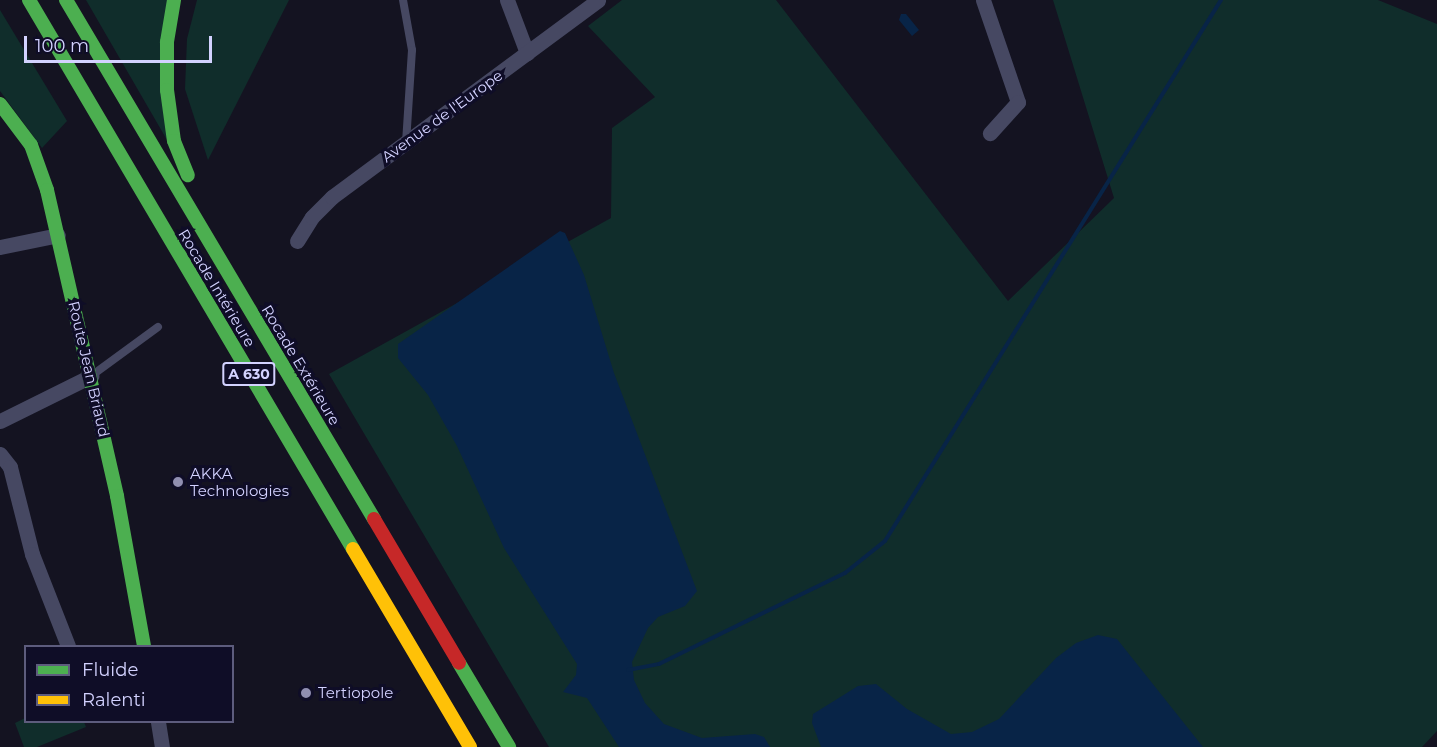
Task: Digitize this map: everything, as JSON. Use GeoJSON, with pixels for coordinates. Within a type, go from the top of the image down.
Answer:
{"type":"FeatureCollection","features":[{"type":"Feature","properties":{"kind":"main road","name":"Rocade Intérieure"},"geometry":{"type":"LineString","coordinates":[[29,0],[470,747]]}},
{"type":"Feature","properties":{"kind":"main road","name":"Rocade Extérieure"},"geometry":{"type":"LineString","coordinates":[[66,0],[509,747]]}},
{"type":"Feature","properties":{"kind":"main road"},"geometry":{"type":"LineString","coordinates":[[174,0],[166,66],[174,141],[227,250],[226,272]]}},
{"type":"Feature","properties":{"kind":"main road","name":"Route Jean Briaud"},"geometry":{"type":"LineString","coordinates":[[0,104],[14,119],[40,165],[91,376],[144,645]]}},
{"type":"Feature","properties":{"kind":"street"},"geometry":{"type":"LineString","coordinates":[[507,0],[527,53]]}},
{"type":"Feature","properties":{"kind":"street","name":"Avenue de l'Europe"},"geometry":{"type":"LineString","coordinates":[[297,241],[312,217],[332,197],[598,0]]}},
{"type":"Feature","properties":{"kind":"street"},"geometry":{"type":"LineString","coordinates":[[982,0],[1018,102],[990,133]]}},
{"type":"Feature","properties":{"kind":"street"},"geometry":{"type":"LineString","coordinates":[[0,247],[58,235]]}},
{"type":"Feature","properties":{"kind":"street"},"geometry":{"type":"LineString","coordinates":[[0,421],[91,376]]}},
{"type":"Feature","properties":{"kind":"street"},"geometry":{"type":"LineString","coordinates":[[0,454],[10,467],[32,554],[68,645]]}},
{"type":"Feature","properties":{"kind":"street"},"geometry":{"type":"LineString","coordinates":[[158,723],[162,747]]}},
{"type":"Feature","properties":{"kind":"lane"},"geometry":{"type":"LineString","coordinates":[[403,0],[412,50],[406,142]]}},
{"type":"Feature","properties":{"kind":"lane"},"geometry":{"type":"LineString","coordinates":[[91,376],[158,327]]}},
{"type":"Feature","properties":{"kind":"green space"},"geometry":{"type":"Polygon","coordinates":[[[86,0],[168,0],[167,140],[86,0]]]}},
{"type":"Feature","properties":{"kind":"green space"},"geometry":{"type":"Polygon","coordinates":[[[197,0],[289,0],[208,160],[185,89],[187,39],[197,0]]]}},
{"type":"Feature","properties":{"kind":"green space"},"geometry":{"type":"Polygon","coordinates":[[[622,0],[776,0],[1008,301],[1114,198],[1053,0],[1378,0],[1437,24],[1437,731],[1422,747],[549,747],[329,374],[611,218],[612,128],[655,97],[588,26],[622,0]]]}},
{"type":"Feature","properties":{"kind":"green space"},"geometry":{"type":"Polygon","coordinates":[[[0,10],[67,121],[42,148],[0,91],[0,10]]]}},
{"type":"Feature","properties":{"kind":"green space"},"geometry":{"type":"Polygon","coordinates":[[[24,718],[24,723],[84,723],[86,727],[37,747],[24,747],[15,723],[24,718]]]}},
{"type":"Feature","properties":{"kind":"water"},"geometry":{"type":"Polygon","coordinates":[[[901,14],[906,14],[919,30],[912,36],[899,20],[901,14]]]}},
{"type":"Feature","properties":{"kind":"water"},"geometry":{"type":"Polygon","coordinates":[[[560,231],[565,233],[584,275],[614,373],[697,591],[685,606],[658,617],[648,628],[632,662],[634,680],[645,703],[664,724],[702,738],[755,734],[764,737],[770,747],[619,747],[587,698],[563,692],[576,675],[577,664],[504,548],[457,446],[428,395],[398,358],[398,344],[560,231]]]}},
{"type":"Feature","properties":{"kind":"water"},"geometry":{"type":"Polygon","coordinates":[[[1098,635],[1117,639],[1203,747],[821,747],[812,723],[813,714],[858,686],[876,684],[907,709],[951,734],[972,732],[999,719],[1056,658],[1076,643],[1098,635]]]}},
{"type":"Feature","properties":{"kind":"waterway"},"geometry":{"type":"LineString","coordinates":[[628,670],[659,664],[845,573],[885,541],[1221,0]]}},
{"type":"Feature","properties":{"kind":"traffic: fast"},"geometry":{"type":"LineString","coordinates":[[29,0],[353,549]]}},
{"type":"Feature","properties":{"kind":"traffic: fast"},"geometry":{"type":"LineString","coordinates":[[66,0],[374,519]]}},
{"type":"Feature","properties":{"kind":"traffic: fast"},"geometry":{"type":"LineString","coordinates":[[174,0],[167,42],[167,90],[174,141],[188,175]]}},
{"type":"Feature","properties":{"kind":"traffic: fast"},"geometry":{"type":"LineString","coordinates":[[0,104],[31,145],[47,190],[117,496],[144,645]]}},
{"type":"Feature","properties":{"kind":"traffic: fast"},"geometry":{"type":"LineString","coordinates":[[459,663],[509,747]]}},
{"type":"Feature","properties":{"kind":"traffic: slow"},"geometry":{"type":"LineString","coordinates":[[353,549],[470,747]]}},
{"type":"Feature","properties":{"kind":"traffic: jam"},"geometry":{"type":"LineString","coordinates":[[374,519],[459,663]]}},
{"type":"Feature","properties":{"kind":"place","name":"AKKA Technologies"},"geometry":{"type":"Point","coordinates":[178,482]}},
{"type":"Feature","properties":{"kind":"place","name":"Tertiopole"},"geometry":{"type":"Point","coordinates":[306,693]}}]}
